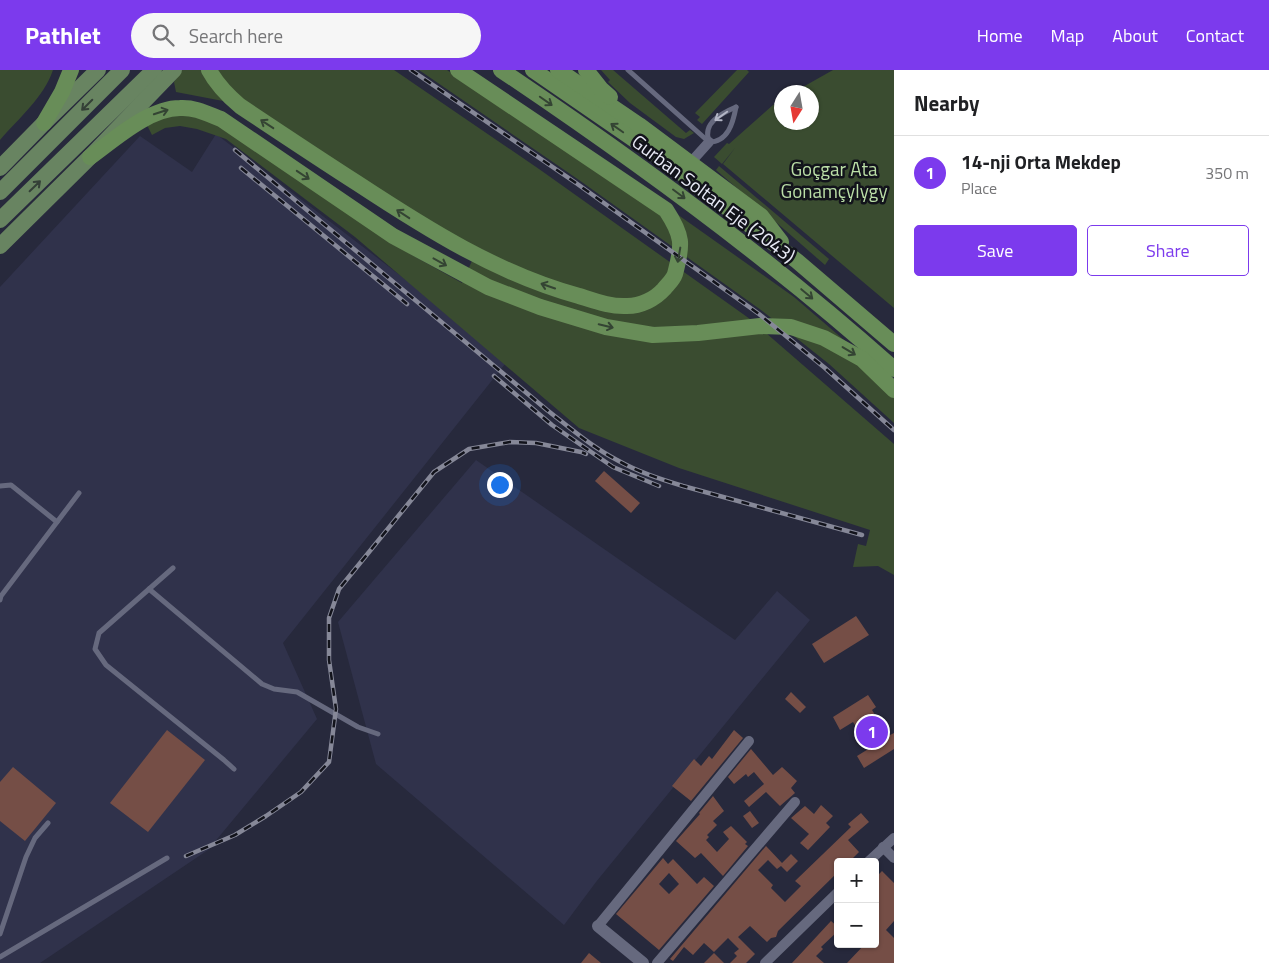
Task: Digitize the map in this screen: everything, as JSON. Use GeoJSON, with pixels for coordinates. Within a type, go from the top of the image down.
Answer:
{"type":"FeatureCollection","features":[{"type":"Feature","properties":{"kind":"highway"},"geometry":{"type":"LineString","coordinates":[[44,123],[62,92],[71,70]]}},
{"type":"Feature","properties":{"kind":"highway"},"geometry":{"type":"LineString","coordinates":[[209,70],[225,93],[240,106],[410,218],[480,258],[537,283],[610,305],[628,306],[645,303],[660,294],[674,278],[680,256],[681,241],[676,226],[666,210],[458,70]]}},
{"type":"Feature","properties":{"kind":"highway","name":"Gurban Soltan Eje (2043)"},"geometry":{"type":"LineString","coordinates":[[533,70],[671,164],[797,261],[894,344]]}},
{"type":"Feature","properties":{"kind":"highway"},"geometry":{"type":"LineString","coordinates":[[558,70],[639,124],[761,216],[797,261]]}},
{"type":"Feature","properties":{"kind":"highway"},"geometry":{"type":"LineString","coordinates":[[586,70],[601,89],[639,124]]}},
{"type":"Feature","properties":{"kind":"highway","name":"Gurban Soltan Eje (2043)"},"geometry":{"type":"LineString","coordinates":[[502,71],[656,177],[722,226],[784,274],[894,369]]}},
{"type":"Feature","properties":{"kind":"highway"},"geometry":{"type":"LineString","coordinates":[[90,157],[158,112],[180,108],[200,110],[221,119],[393,236],[488,288],[540,307],[606,327],[653,335],[698,333],[760,326],[791,327],[824,338],[862,359],[894,390]]}},
{"type":"Feature","properties":{"kind":"main road"},"geometry":{"type":"LineString","coordinates":[[0,168],[98,70]]}},
{"type":"Feature","properties":{"kind":"main road"},"geometry":{"type":"LineString","coordinates":[[0,192],[122,70]]}},
{"type":"Feature","properties":{"kind":"main road"},"geometry":{"type":"LineString","coordinates":[[0,220],[154,70]]}},
{"type":"Feature","properties":{"kind":"main road"},"geometry":{"type":"LineString","coordinates":[[0,246],[174,70]]}},
{"type":"Feature","properties":{"kind":"street"},"geometry":{"type":"LineString","coordinates":[[691,162],[709,142]]}},
{"type":"Feature","properties":{"kind":"street"},"geometry":{"type":"LineString","coordinates":[[643,963],[598,926],[749,741]]}},
{"type":"Feature","properties":{"kind":"street"},"geometry":{"type":"LineString","coordinates":[[657,963],[795,802]]}},
{"type":"Feature","properties":{"kind":"street"},"geometry":{"type":"LineString","coordinates":[[872,858],[894,838]]}},
{"type":"Feature","properties":{"kind":"street"},"geometry":{"type":"LineString","coordinates":[[883,847],[894,858]]}},
{"type":"Feature","properties":{"kind":"street"},"geometry":{"type":"LineString","coordinates":[[765,963],[834,896]]}},
{"type":"Feature","properties":{"kind":"lane"},"geometry":{"type":"LineString","coordinates":[[628,70],[709,142],[718,142],[722,139],[734,120],[736,107],[712,122],[707,134],[709,142]]}},
{"type":"Feature","properties":{"kind":"lane"},"geometry":{"type":"LineString","coordinates":[[0,486],[11,486],[57,522]]}},
{"type":"Feature","properties":{"kind":"lane"},"geometry":{"type":"LineString","coordinates":[[0,600],[1,596],[79,493]]}},
{"type":"Feature","properties":{"kind":"lane"},"geometry":{"type":"LineString","coordinates":[[173,568],[100,633],[95,650],[106,665],[234,769]]}},
{"type":"Feature","properties":{"kind":"lane"},"geometry":{"type":"LineString","coordinates":[[149,589],[262,684],[274,689],[297,692],[358,727],[378,734]]}},
{"type":"Feature","properties":{"kind":"lane"},"geometry":{"type":"LineString","coordinates":[[0,934],[26,857],[35,838],[48,822]]}},
{"type":"Feature","properties":{"kind":"lane"},"geometry":{"type":"LineString","coordinates":[[0,957],[167,858]]}},
{"type":"Feature","properties":{"kind":"shaded area"},"geometry":{"type":"Polygon","coordinates":[[[216,134],[509,359],[283,643],[317,719],[208,850],[40,963],[0,963],[0,287],[140,136],[192,172],[216,134]]]}},
{"type":"Feature","properties":{"kind":"shaded area"},"geometry":{"type":"Polygon","coordinates":[[[476,460],[735,640],[777,591],[810,620],[596,882],[564,925],[376,764],[338,622],[476,460]]]}},
{"type":"Feature","properties":{"kind":"green space"},"geometry":{"type":"Polygon","coordinates":[[[0,70],[53,70],[37,98],[0,140],[0,70]]]}},
{"type":"Feature","properties":{"kind":"green space"},"geometry":{"type":"Polygon","coordinates":[[[182,70],[394,70],[539,169],[750,319],[894,444],[894,575],[878,566],[853,567],[858,544],[866,546],[870,530],[679,468],[579,428],[355,237],[226,139],[197,129],[180,126],[165,128],[152,135],[146,123],[178,114],[208,119],[412,255],[462,283],[476,252],[244,105],[176,92],[174,82],[182,70]]]}},
{"type":"Feature","properties":{"kind":"green space"},"geometry":{"type":"Polygon","coordinates":[[[419,70],[447,70],[557,145],[564,134],[794,297],[894,383],[894,423],[829,364],[761,310],[579,180],[419,70]]]}},
{"type":"Feature","properties":{"kind":"green space"},"geometry":{"type":"Polygon","coordinates":[[[601,70],[613,70],[686,133],[690,130],[694,133],[684,139],[676,137],[630,103],[608,82],[610,80],[601,70]]]}},
{"type":"Feature","properties":{"kind":"green space"},"geometry":{"type":"Polygon","coordinates":[[[737,70],[747,70],[749,72],[702,124],[697,120],[700,117],[695,113],[737,70]]]}},
{"type":"Feature","properties":{"kind":"green space","name":"Goçgar Ata Gonamçylygy"},"geometry":{"type":"Polygon","coordinates":[[[833,70],[894,70],[894,308],[723,164],[735,148],[722,164],[714,157],[727,143],[729,144],[774,104],[774,130],[819,130],[819,85],[806,85],[833,70]]]}},
{"type":"Feature","properties":{"kind":"green space"},"geometry":{"type":"Polygon","coordinates":[[[719,166],[829,259],[825,265],[716,170],[719,166]]]}},
{"type":"Feature","properties":{"kind":"building"},"geometry":{"type":"Polygon","coordinates":[[[604,471],[640,503],[631,513],[595,481],[604,471]]]}},
{"type":"Feature","properties":{"kind":"building"},"geometry":{"type":"Polygon","coordinates":[[[856,616],[869,635],[824,663],[812,644],[856,616]]]}},
{"type":"Feature","properties":{"kind":"building"},"geometry":{"type":"Polygon","coordinates":[[[791,692],[806,707],[800,713],[785,699],[791,692]]]}},
{"type":"Feature","properties":{"kind":"building"},"geometry":{"type":"Polygon","coordinates":[[[868,695],[876,707],[872,710],[888,736],[894,733],[894,749],[864,768],[857,756],[870,748],[853,722],[840,730],[833,717],[868,695]]]}},
{"type":"Feature","properties":{"kind":"building"},"geometry":{"type":"Polygon","coordinates":[[[167,730],[205,760],[148,832],[110,803],[167,730]]]}},
{"type":"Feature","properties":{"kind":"building"},"geometry":{"type":"Polygon","coordinates":[[[734,730],[743,738],[691,801],[672,786],[694,759],[701,766],[709,756],[712,759],[734,730]]]}},
{"type":"Feature","properties":{"kind":"building"},"geometry":{"type":"Polygon","coordinates":[[[751,749],[773,775],[782,767],[797,781],[791,788],[795,793],[780,806],[766,792],[749,807],[744,801],[764,784],[754,772],[748,777],[746,774],[734,784],[728,777],[751,749]]]}},
{"type":"Feature","properties":{"kind":"building"},"geometry":{"type":"Polygon","coordinates":[[[13,767],[56,803],[25,841],[0,821],[0,782],[13,767]]]}},
{"type":"Feature","properties":{"kind":"building"},"geometry":{"type":"Polygon","coordinates":[[[713,796],[724,811],[713,821],[717,825],[707,835],[709,837],[706,840],[717,852],[729,839],[723,832],[731,826],[747,842],[745,844],[748,846],[723,876],[701,853],[695,858],[676,841],[713,796]]]}},
{"type":"Feature","properties":{"kind":"building"},"geometry":{"type":"Polygon","coordinates":[[[821,805],[833,816],[826,823],[830,827],[808,850],[800,843],[809,834],[791,818],[805,806],[814,814],[821,805]]]}},
{"type":"Feature","properties":{"kind":"building"},"geometry":{"type":"Polygon","coordinates":[[[750,811],[759,823],[752,828],[743,816],[750,811]]]}},
{"type":"Feature","properties":{"kind":"building"},"geometry":{"type":"Polygon","coordinates":[[[861,813],[869,822],[848,840],[859,852],[853,858],[834,858],[834,876],[778,931],[776,937],[771,938],[767,942],[750,926],[738,937],[755,954],[746,963],[730,963],[737,956],[734,953],[739,949],[728,938],[714,952],[704,943],[693,955],[684,947],[673,961],[670,959],[766,846],[782,863],[791,854],[798,861],[787,872],[781,866],[777,869],[768,860],[758,870],[773,885],[771,888],[785,902],[801,886],[795,881],[851,827],[848,824],[861,813]]]}},
{"type":"Feature","properties":{"kind":"building"},"geometry":{"type":"Polygon","coordinates":[[[663,858],[668,864],[673,859],[697,884],[704,877],[714,886],[659,950],[616,914],[663,858]],[[669,873],[659,884],[669,894],[679,884],[669,873]]]}},
{"type":"Feature","properties":{"kind":"building"},"geometry":{"type":"Polygon","coordinates":[[[882,871],[894,883],[894,921],[886,930],[894,938],[894,963],[847,963],[861,948],[879,948],[879,874],[882,871]]]}},
{"type":"Feature","properties":{"kind":"building"},"geometry":{"type":"Polygon","coordinates":[[[831,921],[834,924],[834,935],[821,947],[823,949],[816,956],[824,963],[792,963],[831,921]]]}},
{"type":"Feature","properties":{"kind":"building"},"geometry":{"type":"Polygon","coordinates":[[[589,953],[601,963],[581,963],[589,953]]]}},
{"type":"Feature","properties":{"kind":"building"},"geometry":{"type":"Polygon","coordinates":[[[714,953],[724,963],[704,963],[714,953]]]}},
{"type":"Feature","properties":{"kind":"railway"},"geometry":{"type":"LineString","coordinates":[[411,70],[576,183],[759,314],[825,368],[894,430]]}},
{"type":"Feature","properties":{"kind":"railway"},"geometry":{"type":"LineString","coordinates":[[235,150],[547,410],[581,437],[608,455],[641,472],[658,478],[862,535]]}},
{"type":"Feature","properties":{"kind":"railway"},"geometry":{"type":"LineString","coordinates":[[241,168],[407,304]]}},
{"type":"Feature","properties":{"kind":"railway"},"geometry":{"type":"LineString","coordinates":[[494,376],[552,425],[613,467],[659,486]]}},
{"type":"Feature","properties":{"kind":"railway"},"geometry":{"type":"LineString","coordinates":[[186,856],[235,835],[266,816],[301,792],[329,762],[336,709],[329,660],[329,618],[339,589],[434,472],[469,449],[510,442],[536,443],[586,454]]}},
{"type":"Feature","properties":{"kind":"place","name":"14-nji Orta Mekdep"},"geometry":{"type":"Point","coordinates":[872,732]}}]}
